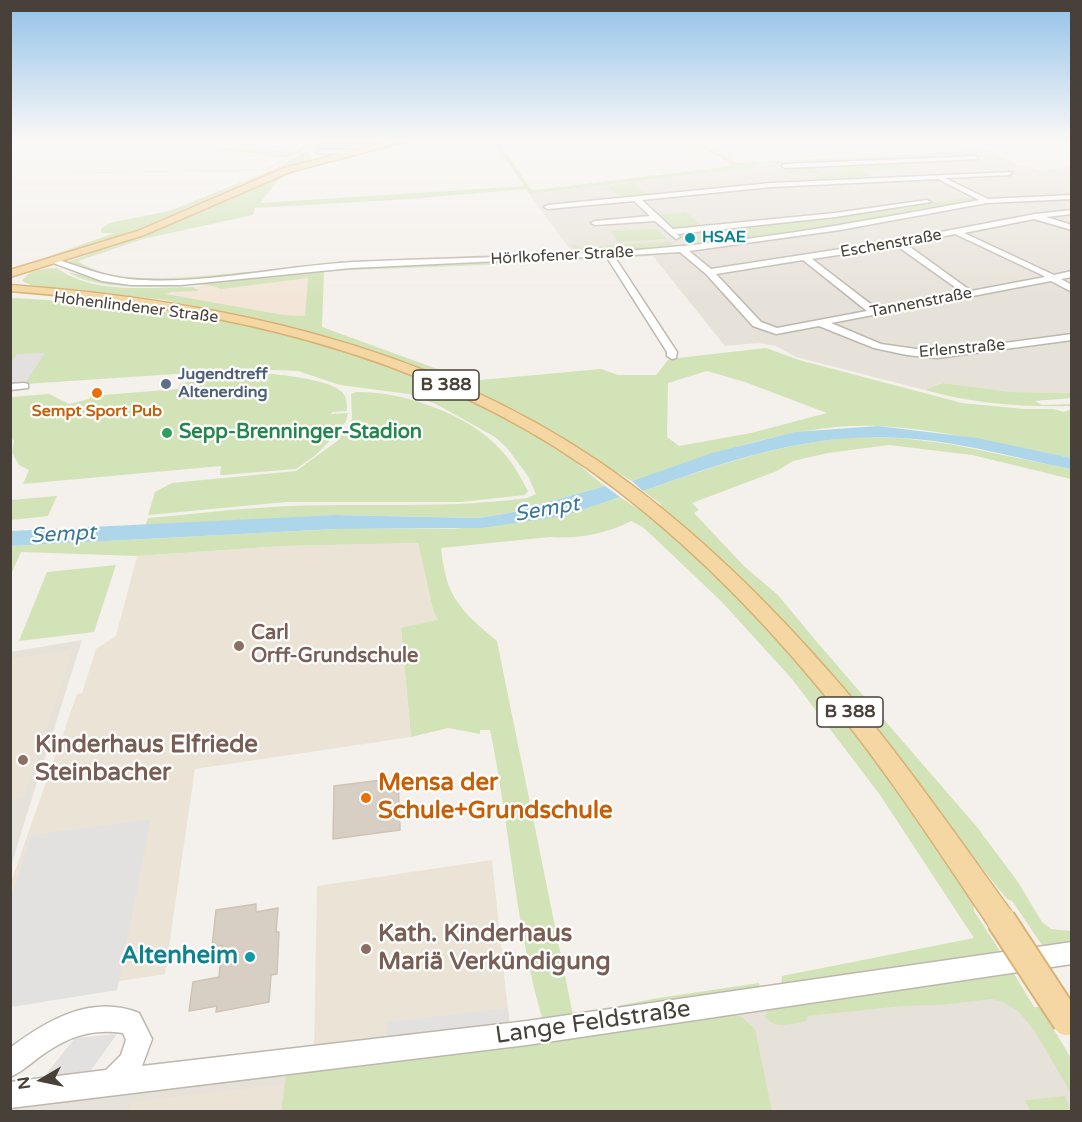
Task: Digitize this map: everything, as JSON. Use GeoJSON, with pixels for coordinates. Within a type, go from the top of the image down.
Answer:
{"type":"FeatureCollection","features":[{"type":"Feature","properties":{"kind":"main road"},"geometry":{"type":"LineString","coordinates":[[16,288],[17,282],[14,276],[48,262],[141,232],[231,192]]}},
{"type":"Feature","properties":{"kind":"main road","name":"B 388"},"geometry":{"type":"LineString","coordinates":[[16,288],[164,302],[328,342],[403,367],[488,404],[557,443],[615,481],[672,527],[757,608],[849,711],[884,754],[1001,920],[1069,1025]]}},
{"type":"Feature","properties":{"kind":"main road","name":"Hohenlindener Straße"},"geometry":{"type":"LineString","coordinates":[[10,296],[103,301],[260,324]]}},
{"type":"Feature","properties":{"kind":"street"},"geometry":{"type":"LineString","coordinates":[[548,207],[701,192]]}},
{"type":"Feature","properties":{"kind":"street"},"geometry":{"type":"LineString","coordinates":[[969,192],[983,199]]}},
{"type":"Feature","properties":{"kind":"street"},"geometry":{"type":"LineString","coordinates":[[671,232],[1066,192]]}},
{"type":"Feature","properties":{"kind":"street","name":"Hörlkofener Straße"},"geometry":{"type":"LineString","coordinates":[[48,262],[102,278],[164,282],[351,265],[608,253],[840,228],[983,199],[1071,197]]}},
{"type":"Feature","properties":{"kind":"street"},"geometry":{"type":"LineString","coordinates":[[637,199],[710,272]]}},
{"type":"Feature","properties":{"kind":"street","name":"Eschenstraße"},"geometry":{"type":"LineString","coordinates":[[710,272],[899,243],[1035,216],[1071,212]]}},
{"type":"Feature","properties":{"kind":"street"},"geometry":{"type":"LineString","coordinates":[[1035,216],[1071,228]]}},
{"type":"Feature","properties":{"kind":"street"},"geometry":{"type":"LineString","coordinates":[[595,223],[658,218]]}},
{"type":"Feature","properties":{"kind":"street"},"geometry":{"type":"LineString","coordinates":[[956,232],[1053,277],[1071,288]]}},
{"type":"Feature","properties":{"kind":"street"},"geometry":{"type":"LineString","coordinates":[[899,243],[970,294]]}},
{"type":"Feature","properties":{"kind":"street"},"geometry":{"type":"LineString","coordinates":[[589,245],[682,246]]}},
{"type":"Feature","properties":{"kind":"street"},"geometry":{"type":"LineString","coordinates":[[608,253],[672,352],[672,356]]}},
{"type":"Feature","properties":{"kind":"street"},"geometry":{"type":"LineString","coordinates":[[805,258],[875,312]]}},
{"type":"Feature","properties":{"kind":"street","name":"Tannenstraße"},"geometry":{"type":"LineString","coordinates":[[710,272],[757,324],[770,330],[781,331],[1071,273]]}},
{"type":"Feature","properties":{"kind":"street","name":"Erlenstraße"},"geometry":{"type":"LineString","coordinates":[[822,323],[873,345],[919,354],[982,349],[1071,337]]}},
{"type":"Feature","properties":{"kind":"street"},"geometry":{"type":"LineString","coordinates":[[10,387],[24,386]]}},
{"type":"Feature","properties":{"kind":"street","name":"Lange Feldstraße"},"geometry":{"type":"LineString","coordinates":[[10,1095],[527,1033],[1071,953]]}},
{"type":"Feature","properties":{"kind":"street"},"geometry":{"type":"LineString","coordinates":[[10,1064],[59,1027],[87,1019],[116,1019],[130,1022],[139,1039],[131,1063],[114,1081]]}},
{"type":"Feature","properties":{"kind":"shaded area"},"geometry":{"type":"Polygon","coordinates":[[[1071,192],[1071,393],[1012,392],[943,383],[925,390],[796,357],[776,346],[758,343],[725,346],[648,250],[571,254],[529,194],[1071,192]]]}},
{"type":"Feature","properties":{"kind":"shaded area"},"geometry":{"type":"Polygon","coordinates":[[[300,277],[309,278],[305,316],[284,315],[165,294],[198,291],[193,287],[211,284],[221,289],[300,277]]]}},
{"type":"Feature","properties":{"kind":"shaded area"},"geometry":{"type":"Polygon","coordinates":[[[45,353],[25,384],[11,385],[11,364],[17,354],[45,353]]]}},
{"type":"Feature","properties":{"kind":"shaded area"},"geometry":{"type":"Polygon","coordinates":[[[418,543],[433,610],[439,621],[401,629],[411,737],[195,769],[165,974],[11,998],[11,882],[77,694],[82,693],[96,649],[116,636],[137,556],[283,546],[418,543]]]}},
{"type":"Feature","properties":{"kind":"shaded area","name":"Kinderhaus Elfriede Steinbacher"},"geometry":{"type":"Polygon","coordinates":[[[82,640],[27,814],[11,866],[11,652],[82,640]]]}},
{"type":"Feature","properties":{"kind":"shaded area","name":"Kinderhaus Elfriede Steinbacher"},"geometry":{"type":"Polygon","coordinates":[[[72,650],[23,797],[11,799],[11,659],[72,650]]]}},
{"type":"Feature","properties":{"kind":"shaded area"},"geometry":{"type":"Polygon","coordinates":[[[151,819],[117,990],[11,1007],[11,898],[31,835],[151,819]]]}},
{"type":"Feature","properties":{"kind":"shaded area"},"geometry":{"type":"Polygon","coordinates":[[[492,860],[510,1029],[314,1051],[317,886],[492,860]]]}},
{"type":"Feature","properties":{"kind":"shaded area"},"geometry":{"type":"Polygon","coordinates":[[[1010,973],[1072,1074],[1071,1112],[11,1112],[11,1104],[1010,973]]]}},
{"type":"Feature","properties":{"kind":"shaded area"},"geometry":{"type":"Polygon","coordinates":[[[508,1008],[510,1029],[387,1043],[387,1022],[508,1008]]]}},
{"type":"Feature","properties":{"kind":"shaded area"},"geometry":{"type":"Polygon","coordinates":[[[117,1034],[86,1077],[39,1083],[75,1038],[117,1034]]]}},
{"type":"Feature","properties":{"kind":"shaded area"},"geometry":{"type":"Polygon","coordinates":[[[286,1084],[281,1111],[130,1112],[131,1102],[286,1084]]]}},
{"type":"Feature","properties":{"kind":"green space"},"geometry":{"type":"Polygon","coordinates":[[[216,192],[223,192],[130,233],[97,245],[47,257],[114,233],[101,233],[101,229],[109,223],[169,211],[216,192]]]}},
{"type":"Feature","properties":{"kind":"green space"},"geometry":{"type":"Polygon","coordinates":[[[239,192],[269,192],[260,203],[425,192],[487,192],[255,208],[253,215],[143,239],[78,261],[92,269],[126,277],[163,278],[252,272],[248,275],[187,280],[127,279],[77,267],[67,262],[125,241],[239,192]]]}},
{"type":"Feature","properties":{"kind":"green space"},"geometry":{"type":"Polygon","coordinates":[[[615,192],[646,192],[651,196],[623,198],[615,192]]]}},
{"type":"Feature","properties":{"kind":"green space"},"geometry":{"type":"Polygon","coordinates":[[[968,198],[979,200],[859,224],[734,241],[690,244],[683,241],[677,234],[968,198]]]}},
{"type":"Feature","properties":{"kind":"green space"},"geometry":{"type":"Polygon","coordinates":[[[685,212],[706,228],[673,229],[658,215],[685,212]]]}},
{"type":"Feature","properties":{"kind":"green space"},"geometry":{"type":"Polygon","coordinates":[[[657,229],[667,239],[618,242],[611,231],[657,229]]]}},
{"type":"Feature","properties":{"kind":"green space"},"geometry":{"type":"Polygon","coordinates":[[[670,242],[673,245],[670,246],[672,248],[580,254],[571,245],[578,245],[581,250],[599,246],[670,242]]]}},
{"type":"Feature","properties":{"kind":"green space"},"geometry":{"type":"Polygon","coordinates":[[[649,253],[652,256],[324,271],[322,327],[470,381],[601,369],[618,375],[656,375],[669,359],[766,348],[799,360],[962,403],[1024,409],[1054,409],[1064,412],[1071,409],[1071,458],[926,431],[877,426],[845,426],[783,435],[752,443],[632,481],[554,435],[444,379],[234,315],[165,300],[31,285],[22,281],[33,272],[57,268],[72,277],[105,286],[122,288],[193,287],[199,291],[166,294],[284,315],[305,316],[308,278],[221,289],[204,285],[120,286],[91,282],[68,272],[103,280],[137,284],[378,265],[649,253]],[[707,371],[668,383],[667,437],[679,446],[751,433],[827,413],[745,382],[707,371]]]}},
{"type":"Feature","properties":{"kind":"green space"},"geometry":{"type":"Polygon","coordinates":[[[11,298],[135,308],[258,328],[318,343],[377,362],[435,385],[492,412],[546,442],[605,486],[509,513],[479,518],[334,515],[145,526],[148,518],[254,508],[468,503],[527,498],[536,494],[528,476],[507,448],[495,437],[436,404],[409,394],[340,385],[298,371],[252,369],[25,384],[17,354],[11,364],[11,298]]]}},
{"type":"Feature","properties":{"kind":"green space","name":"Sepp-Brenninger-Stadion"},"geometry":{"type":"Polygon","coordinates":[[[238,372],[293,376],[336,388],[344,395],[347,411],[331,414],[348,413],[346,421],[317,454],[296,469],[220,475],[221,466],[23,484],[29,470],[19,465],[12,453],[14,440],[11,439],[11,397],[49,394],[69,404],[89,399],[91,396],[178,389],[180,384],[212,375],[238,372]]]}},
{"type":"Feature","properties":{"kind":"green space"},"geometry":{"type":"Polygon","coordinates":[[[943,383],[1012,392],[1071,393],[1071,398],[1035,401],[1042,405],[1071,404],[1071,406],[998,404],[961,399],[925,390],[943,383]]]}},
{"type":"Feature","properties":{"kind":"green space"},"geometry":{"type":"Polygon","coordinates":[[[356,392],[414,400],[453,415],[471,425],[487,436],[504,454],[516,469],[528,491],[525,495],[461,502],[286,502],[148,515],[155,492],[172,483],[296,471],[336,442],[347,428],[352,419],[351,394],[356,392]]]}},
{"type":"Feature","properties":{"kind":"green space"},"geometry":{"type":"Polygon","coordinates":[[[901,438],[950,444],[1071,469],[1071,479],[972,455],[889,445],[828,453],[793,461],[777,471],[692,503],[699,510],[694,513],[745,567],[778,595],[977,827],[1018,882],[1042,922],[1051,929],[1071,931],[1071,944],[1044,948],[1012,901],[1007,899],[834,677],[763,601],[660,506],[661,504],[643,491],[778,449],[833,439],[901,438]]]}},
{"type":"Feature","properties":{"kind":"green space"},"geometry":{"type":"Polygon","coordinates":[[[57,496],[48,516],[11,520],[11,500],[57,496]]]}},
{"type":"Feature","properties":{"kind":"green space"},"geometry":{"type":"Polygon","coordinates":[[[620,497],[676,538],[743,603],[814,683],[848,725],[943,856],[973,901],[974,911],[1002,954],[781,988],[782,976],[974,938],[880,795],[792,679],[721,601],[644,528],[631,521],[602,532],[581,536],[441,548],[443,565],[457,602],[497,641],[573,1015],[658,998],[759,983],[760,990],[543,1021],[519,912],[490,730],[480,730],[480,734],[448,728],[411,737],[401,628],[438,620],[433,610],[418,543],[283,546],[137,556],[21,552],[11,574],[11,546],[335,529],[454,529],[564,516],[620,497]]]}},
{"type":"Feature","properties":{"kind":"green space"},"geometry":{"type":"Polygon","coordinates":[[[116,565],[94,632],[19,641],[47,572],[116,565]]]}},
{"type":"Feature","properties":{"kind":"green space"},"geometry":{"type":"Polygon","coordinates":[[[1013,972],[1034,1007],[1040,1007],[1071,1058],[1071,1093],[1034,1030],[1019,1012],[1003,1002],[992,999],[808,1016],[806,1021],[784,1025],[774,1024],[765,1017],[769,1008],[1013,972]]]}},
{"type":"Feature","properties":{"kind":"green space"},"geometry":{"type":"Polygon","coordinates":[[[727,1013],[742,1017],[755,1029],[772,1111],[281,1112],[286,1076],[197,1087],[167,1088],[727,1013]]]}},
{"type":"Feature","properties":{"kind":"green space"},"geometry":{"type":"Polygon","coordinates":[[[1065,1096],[1071,1111],[1030,1111],[1025,1100],[1065,1096]]]}},
{"type":"Feature","properties":{"kind":"water"},"geometry":{"type":"Polygon","coordinates":[[[878,426],[977,438],[1071,458],[1071,469],[944,443],[867,437],[802,444],[769,451],[706,469],[643,491],[632,481],[712,453],[795,432],[878,426]]]}},
{"type":"Feature","properties":{"kind":"water","name":"Sempt"},"geometry":{"type":"Polygon","coordinates":[[[605,486],[620,497],[564,516],[481,528],[335,529],[11,546],[11,531],[334,515],[479,518],[509,513],[605,486]]]}},
{"type":"Feature","properties":{"kind":"building","name":"Mensa der Schule+Grundschule"},"geometry":{"type":"Polygon","coordinates":[[[398,778],[400,830],[333,839],[334,786],[398,778]]]}},
{"type":"Feature","properties":{"kind":"building","name":"Altenheim"},"geometry":{"type":"Polygon","coordinates":[[[256,904],[256,912],[278,908],[277,974],[271,975],[269,1002],[216,1012],[217,1006],[189,1011],[193,982],[219,977],[222,945],[212,947],[216,910],[256,904]]]}},
{"type":"Feature","properties":{"kind":"place","name":"HSAE"},"geometry":{"type":"Point","coordinates":[690,238]}},
{"type":"Feature","properties":{"kind":"place","name":"Jugendtreff Altenerding"},"geometry":{"type":"Point","coordinates":[166,384]}},
{"type":"Feature","properties":{"kind":"place","name":"Sempt Sport Pub"},"geometry":{"type":"Point","coordinates":[97,393]}},
{"type":"Feature","properties":{"kind":"place","name":"Sepp-Brenninger-Stadion"},"geometry":{"type":"Point","coordinates":[167,433]}},
{"type":"Feature","properties":{"kind":"place","name":"Carl Orff-Grundschule"},"geometry":{"type":"Point","coordinates":[239,646]}},
{"type":"Feature","properties":{"kind":"place","name":"Kinderhaus Elfriede Steinbacher"},"geometry":{"type":"Point","coordinates":[23,760]}},
{"type":"Feature","properties":{"kind":"place","name":"Mensa der Schule+Grundschule"},"geometry":{"type":"Point","coordinates":[366,798]}},
{"type":"Feature","properties":{"kind":"place","name":"Kath. Kinderhaus Mariä Verkündigung"},"geometry":{"type":"Point","coordinates":[366,949]}},
{"type":"Feature","properties":{"kind":"place","name":"Altenheim"},"geometry":{"type":"Point","coordinates":[250,957]}}]}
